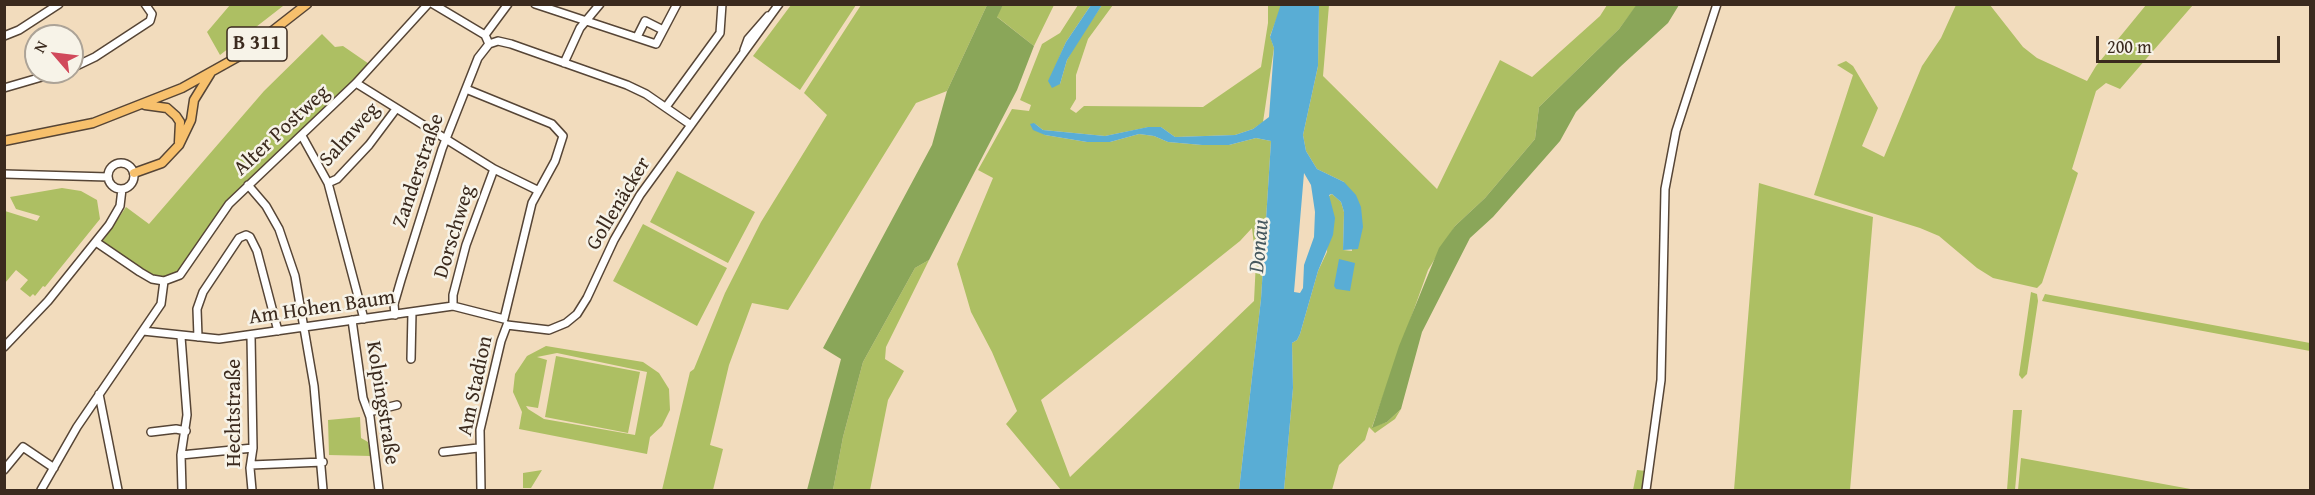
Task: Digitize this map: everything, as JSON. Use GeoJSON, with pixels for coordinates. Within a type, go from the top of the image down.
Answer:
{"type":"FeatureCollection","features":[{"type":"Feature","properties":{"kind":"main road","name":"B 311"},"geometry":{"type":"LineString","coordinates":[[4,141],[76,128],[144,105],[210,74],[259,43],[307,4]]}},
{"type":"Feature","properties":{"kind":"main road"},"geometry":{"type":"LineString","coordinates":[[134,173],[162,163],[179,145],[191,120],[194,100],[210,74]]}},
{"type":"Feature","properties":{"kind":"main road"},"geometry":{"type":"LineString","coordinates":[[144,105],[167,108],[176,116],[180,129],[179,145]]}},
{"type":"Feature","properties":{"kind":"street"},"geometry":{"type":"LineString","coordinates":[[4,36],[19,30],[59,4]]}},
{"type":"Feature","properties":{"kind":"street"},"geometry":{"type":"LineString","coordinates":[[84,61],[147,24],[152,14],[145,4]]}},
{"type":"Feature","properties":{"kind":"street","name":"Alter Postweg"},"geometry":{"type":"LineString","coordinates":[[164,281],[180,275],[229,204],[356,83],[428,4]]}},
{"type":"Feature","properties":{"kind":"street"},"geometry":{"type":"LineString","coordinates":[[433,4],[485,35],[489,44],[498,42],[511,44],[627,85],[666,107],[691,125]]}},
{"type":"Feature","properties":{"kind":"street"},"geometry":{"type":"LineString","coordinates":[[485,35],[508,4]]}},
{"type":"Feature","properties":{"kind":"street"},"geometry":{"type":"LineString","coordinates":[[535,4],[656,44],[677,4]]}},
{"type":"Feature","properties":{"kind":"street"},"geometry":{"type":"LineString","coordinates":[[564,63],[586,20],[600,4]]}},
{"type":"Feature","properties":{"kind":"street"},"geometry":{"type":"LineString","coordinates":[[666,107],[720,33],[722,4]]}},
{"type":"Feature","properties":{"kind":"street"},"geometry":{"type":"LineString","coordinates":[[1646,490],[1661,380],[1665,189],[1676,130],[1717,4]]}},
{"type":"Feature","properties":{"kind":"street","name":"Gollenäcker"},"geometry":{"type":"LineString","coordinates":[[505,322],[549,330],[566,323],[577,314],[628,213],[778,7]]}},
{"type":"Feature","properties":{"kind":"street"},"geometry":{"type":"LineString","coordinates":[[637,37],[645,21],[663,30]]}},
{"type":"Feature","properties":{"kind":"street","name":"Zanderstraße"},"geometry":{"type":"LineString","coordinates":[[395,315],[394,304],[446,140],[478,58],[489,44]]}},
{"type":"Feature","properties":{"kind":"street"},"geometry":{"type":"LineString","coordinates":[[4,88],[24,82]]}},
{"type":"Feature","properties":{"kind":"street"},"geometry":{"type":"LineString","coordinates":[[356,83],[494,169],[537,190]]}},
{"type":"Feature","properties":{"kind":"street","name":"Am Stadion"},"geometry":{"type":"LineString","coordinates":[[466,89],[552,124],[561,130],[562,142],[555,161],[537,190],[528,215],[484,411],[478,448],[481,490]]}},
{"type":"Feature","properties":{"kind":"street","name":"Salmweg"},"geometry":{"type":"LineString","coordinates":[[328,183],[337,179],[369,145],[396,109]]}},
{"type":"Feature","properties":{"kind":"street"},"geometry":{"type":"LineString","coordinates":[[302,136],[328,183],[364,319]]}},
{"type":"Feature","properties":{"kind":"street"},"geometry":{"type":"LineString","coordinates":[[4,347],[48,301],[117,212],[122,189],[133,182],[134,173],[130,166],[118,163],[110,168],[108,177],[114,187],[122,189]]}},
{"type":"Feature","properties":{"kind":"street","name":"Dorschweg"},"geometry":{"type":"LineString","coordinates":[[453,306],[455,286],[466,245],[494,169]]}},
{"type":"Feature","properties":{"kind":"street"},"geometry":{"type":"LineString","coordinates":[[4,174],[108,177]]}},
{"type":"Feature","properties":{"kind":"street"},"geometry":{"type":"LineString","coordinates":[[248,185],[266,207],[279,229],[295,276],[322,462],[323,490]]}},
{"type":"Feature","properties":{"kind":"street"},"geometry":{"type":"LineString","coordinates":[[198,337],[197,309],[203,292],[239,238],[246,235],[250,237],[257,251],[278,331]]}},
{"type":"Feature","properties":{"kind":"street"},"geometry":{"type":"LineString","coordinates":[[41,490],[99,394],[161,304],[164,281],[152,279],[96,242]]}},
{"type":"Feature","properties":{"kind":"street","name":"Am Hohen Baum"},"geometry":{"type":"LineString","coordinates":[[143,331],[181,337],[251,336],[453,306],[505,322]]}},
{"type":"Feature","properties":{"kind":"street"},"geometry":{"type":"LineString","coordinates":[[411,359],[412,312]]}},
{"type":"Feature","properties":{"kind":"street","name":"Kolpingstraße"},"geometry":{"type":"LineString","coordinates":[[352,320],[363,398],[369,412],[379,490]]}},
{"type":"Feature","properties":{"kind":"street","name":"Hechtstraße"},"geometry":{"type":"LineString","coordinates":[[251,336],[254,448],[251,465],[252,490]]}},
{"type":"Feature","properties":{"kind":"street"},"geometry":{"type":"LineString","coordinates":[[181,337],[187,415],[182,455],[182,490]]}},
{"type":"Feature","properties":{"kind":"street"},"geometry":{"type":"LineString","coordinates":[[99,394],[118,490]]}},
{"type":"Feature","properties":{"kind":"street"},"geometry":{"type":"LineString","coordinates":[[369,412],[397,405]]}},
{"type":"Feature","properties":{"kind":"street"},"geometry":{"type":"LineString","coordinates":[[151,432],[186,430]]}},
{"type":"Feature","properties":{"kind":"street"},"geometry":{"type":"LineString","coordinates":[[4,470],[23,447],[54,468]]}},
{"type":"Feature","properties":{"kind":"street"},"geometry":{"type":"LineString","coordinates":[[182,455],[254,448]]}},
{"type":"Feature","properties":{"kind":"street"},"geometry":{"type":"LineString","coordinates":[[443,452],[478,448]]}},
{"type":"Feature","properties":{"kind":"street"},"geometry":{"type":"LineString","coordinates":[[251,465],[322,462]]}},
{"type":"Feature","properties":{"kind":"green space"},"geometry":{"type":"Polygon","coordinates":[[[1637,4],[1679,5],[1668,23],[1576,112],[1560,141],[1493,217],[1470,238],[1422,332],[1401,409],[1387,422],[1372,428],[1399,346],[1439,248],[1455,226],[1485,198],[1535,139],[1539,107],[1619,29],[1637,4]]]}},
{"type":"Feature","properties":{"kind":"green space"},"geometry":{"type":"Polygon","coordinates":[[[230,5],[291,5],[283,6],[220,55],[207,32],[230,5]]]}},
{"type":"Feature","properties":{"kind":"green space"},"geometry":{"type":"Polygon","coordinates":[[[791,5],[856,5],[800,90],[753,56],[791,5]]]}},
{"type":"Feature","properties":{"kind":"green space"},"geometry":{"type":"Polygon","coordinates":[[[861,5],[987,5],[947,91],[916,103],[788,310],[752,303],[729,365],[710,445],[723,449],[713,490],[662,490],[690,372],[694,369],[725,293],[761,222],[827,115],[804,93],[861,5]]]}},
{"type":"Feature","properties":{"kind":"green space"},"geometry":{"type":"Polygon","coordinates":[[[987,5],[1003,5],[997,17],[1034,46],[1017,90],[929,260],[915,268],[863,362],[843,437],[833,490],[807,490],[841,359],[823,348],[932,145],[947,91],[987,5]]]}},
{"type":"Feature","properties":{"kind":"green space"},"geometry":{"type":"Polygon","coordinates":[[[1003,5],[1054,5],[1034,46],[996,16],[1003,5]]]}},
{"type":"Feature","properties":{"kind":"green space"},"geometry":{"type":"Polygon","coordinates":[[[1078,5],[1091,5],[1066,42],[1049,81],[1060,84],[1067,60],[1078,40],[1102,5],[1113,5],[1088,39],[1076,75],[1076,99],[1070,109],[1076,113],[1084,106],[1203,107],[1261,67],[1268,23],[1268,5],[1282,5],[1270,36],[1274,48],[1263,122],[1253,129],[1235,135],[1175,137],[1161,127],[1149,127],[1105,136],[1043,130],[1034,123],[1045,135],[1087,142],[1110,142],[1139,134],[1154,136],[1168,142],[1202,145],[1229,145],[1256,138],[1271,141],[1261,299],[1239,490],[1061,490],[1006,424],[1017,411],[992,352],[971,312],[957,264],[993,178],[978,170],[1012,109],[1029,111],[1031,105],[1020,100],[1042,44],[1060,33],[1078,5]],[[1252,228],[1240,241],[1041,400],[1070,477],[1254,301],[1256,261],[1252,228]]]}},
{"type":"Feature","properties":{"kind":"green space"},"geometry":{"type":"Polygon","coordinates":[[[1319,5],[1329,5],[1323,76],[1437,189],[1500,60],[1532,77],[1600,16],[1607,5],[1637,5],[1619,29],[1539,107],[1535,139],[1485,198],[1455,226],[1428,270],[1372,427],[1387,422],[1401,409],[1395,419],[1375,433],[1369,427],[1365,440],[1339,465],[1332,490],[1284,490],[1293,388],[1292,343],[1300,334],[1318,271],[1327,252],[1329,196],[1332,194],[1341,202],[1344,212],[1343,250],[1352,251],[1344,182],[1317,169],[1306,151],[1303,135],[1318,66],[1319,5]]]}},
{"type":"Feature","properties":{"kind":"green space"},"geometry":{"type":"Polygon","coordinates":[[[1956,5],[1990,5],[2023,47],[2037,58],[2087,81],[2096,66],[2146,5],[2193,5],[2120,89],[2106,83],[2096,91],[2072,169],[2078,173],[2042,283],[2037,288],[1993,278],[1977,268],[1939,236],[1920,228],[1814,195],[1853,75],[1837,65],[1846,61],[1853,66],[1878,108],[1862,146],[1884,157],[1922,66],[1941,38],[1956,5]]]}},
{"type":"Feature","properties":{"kind":"green space"},"geometry":{"type":"Polygon","coordinates":[[[322,34],[335,47],[343,46],[372,66],[248,185],[174,279],[152,279],[100,245],[126,207],[149,224],[264,91],[322,34]]]}},
{"type":"Feature","properties":{"kind":"green space"},"geometry":{"type":"Polygon","coordinates":[[[677,171],[755,212],[728,263],[650,222],[677,171]]]}},
{"type":"Feature","properties":{"kind":"green space"},"geometry":{"type":"Polygon","coordinates":[[[1759,183],[1873,217],[1850,490],[1734,490],[1759,183]]]}},
{"type":"Feature","properties":{"kind":"green space"},"geometry":{"type":"Polygon","coordinates":[[[62,188],[81,191],[97,200],[100,219],[45,287],[43,286],[35,296],[33,294],[30,297],[20,289],[28,280],[16,270],[5,283],[5,211],[37,221],[40,216],[16,209],[10,197],[62,188]]]}},
{"type":"Feature","properties":{"kind":"green space"},"geometry":{"type":"Polygon","coordinates":[[[643,224],[727,268],[697,326],[613,281],[643,224]]]}},
{"type":"Feature","properties":{"kind":"green space"},"geometry":{"type":"Polygon","coordinates":[[[929,260],[886,347],[885,359],[904,371],[888,400],[870,490],[833,490],[843,437],[863,362],[915,268],[929,260]]]}},
{"type":"Feature","properties":{"kind":"green space"},"geometry":{"type":"Polygon","coordinates":[[[2031,292],[2037,294],[2038,301],[2027,374],[2022,379],[2019,375],[2031,292]]]}},
{"type":"Feature","properties":{"kind":"green space"},"geometry":{"type":"Polygon","coordinates":[[[2045,294],[2310,343],[2310,351],[2042,301],[2045,294]]]}},
{"type":"Feature","properties":{"kind":"green space"},"geometry":{"type":"Polygon","coordinates":[[[546,346],[643,362],[659,373],[669,389],[670,410],[662,426],[650,437],[647,454],[519,429],[522,412],[513,392],[515,374],[527,356],[546,346]],[[557,353],[537,357],[547,360],[538,408],[526,406],[544,419],[635,435],[647,372],[557,353]]]}},
{"type":"Feature","properties":{"kind":"green space"},"geometry":{"type":"Polygon","coordinates":[[[556,356],[640,372],[628,433],[545,417],[556,356]]]}},
{"type":"Feature","properties":{"kind":"green space"},"geometry":{"type":"Polygon","coordinates":[[[2013,410],[2022,410],[2015,490],[2007,490],[2013,410]]]}},
{"type":"Feature","properties":{"kind":"green space"},"geometry":{"type":"Polygon","coordinates":[[[360,417],[361,438],[368,442],[371,456],[329,455],[328,420],[360,417]]]}},
{"type":"Feature","properties":{"kind":"green space"},"geometry":{"type":"Polygon","coordinates":[[[2021,458],[2196,490],[2018,490],[2021,458]]]}},
{"type":"Feature","properties":{"kind":"green space"},"geometry":{"type":"Polygon","coordinates":[[[542,470],[531,488],[523,488],[523,473],[542,470]]]}},
{"type":"Feature","properties":{"kind":"green space"},"geometry":{"type":"Polygon","coordinates":[[[1637,470],[1646,471],[1643,490],[1633,490],[1637,470]]]}},
{"type":"Feature","properties":{"kind":"water"},"geometry":{"type":"Polygon","coordinates":[[[1281,4],[1319,5],[1318,66],[1303,135],[1306,151],[1317,169],[1344,182],[1356,195],[1361,207],[1363,227],[1358,249],[1343,250],[1344,212],[1341,202],[1332,194],[1329,195],[1335,218],[1333,235],[1318,271],[1300,334],[1292,343],[1293,388],[1284,490],[1239,490],[1261,299],[1271,141],[1256,138],[1229,145],[1202,145],[1168,142],[1154,136],[1139,134],[1110,142],[1087,142],[1045,135],[1033,130],[1030,124],[1034,123],[1043,130],[1105,136],[1148,127],[1161,127],[1175,137],[1235,135],[1253,129],[1269,117],[1274,48],[1270,37],[1281,4]],[[1304,173],[1294,292],[1300,293],[1303,288],[1304,265],[1314,237],[1315,212],[1311,185],[1304,173]]]}},
{"type":"Feature","properties":{"kind":"water"},"geometry":{"type":"Polygon","coordinates":[[[1091,5],[1102,5],[1067,60],[1060,84],[1052,88],[1048,81],[1066,42],[1091,5]]]}},
{"type":"Feature","properties":{"kind":"water"},"geometry":{"type":"Polygon","coordinates":[[[1339,259],[1355,263],[1350,291],[1336,289],[1334,286],[1339,259]]]}},
{"type":"Feature","properties":{"kind":"water label","name":"Donau"},"geometry":{"type":"Point","coordinates":[1260,246]}}]}
